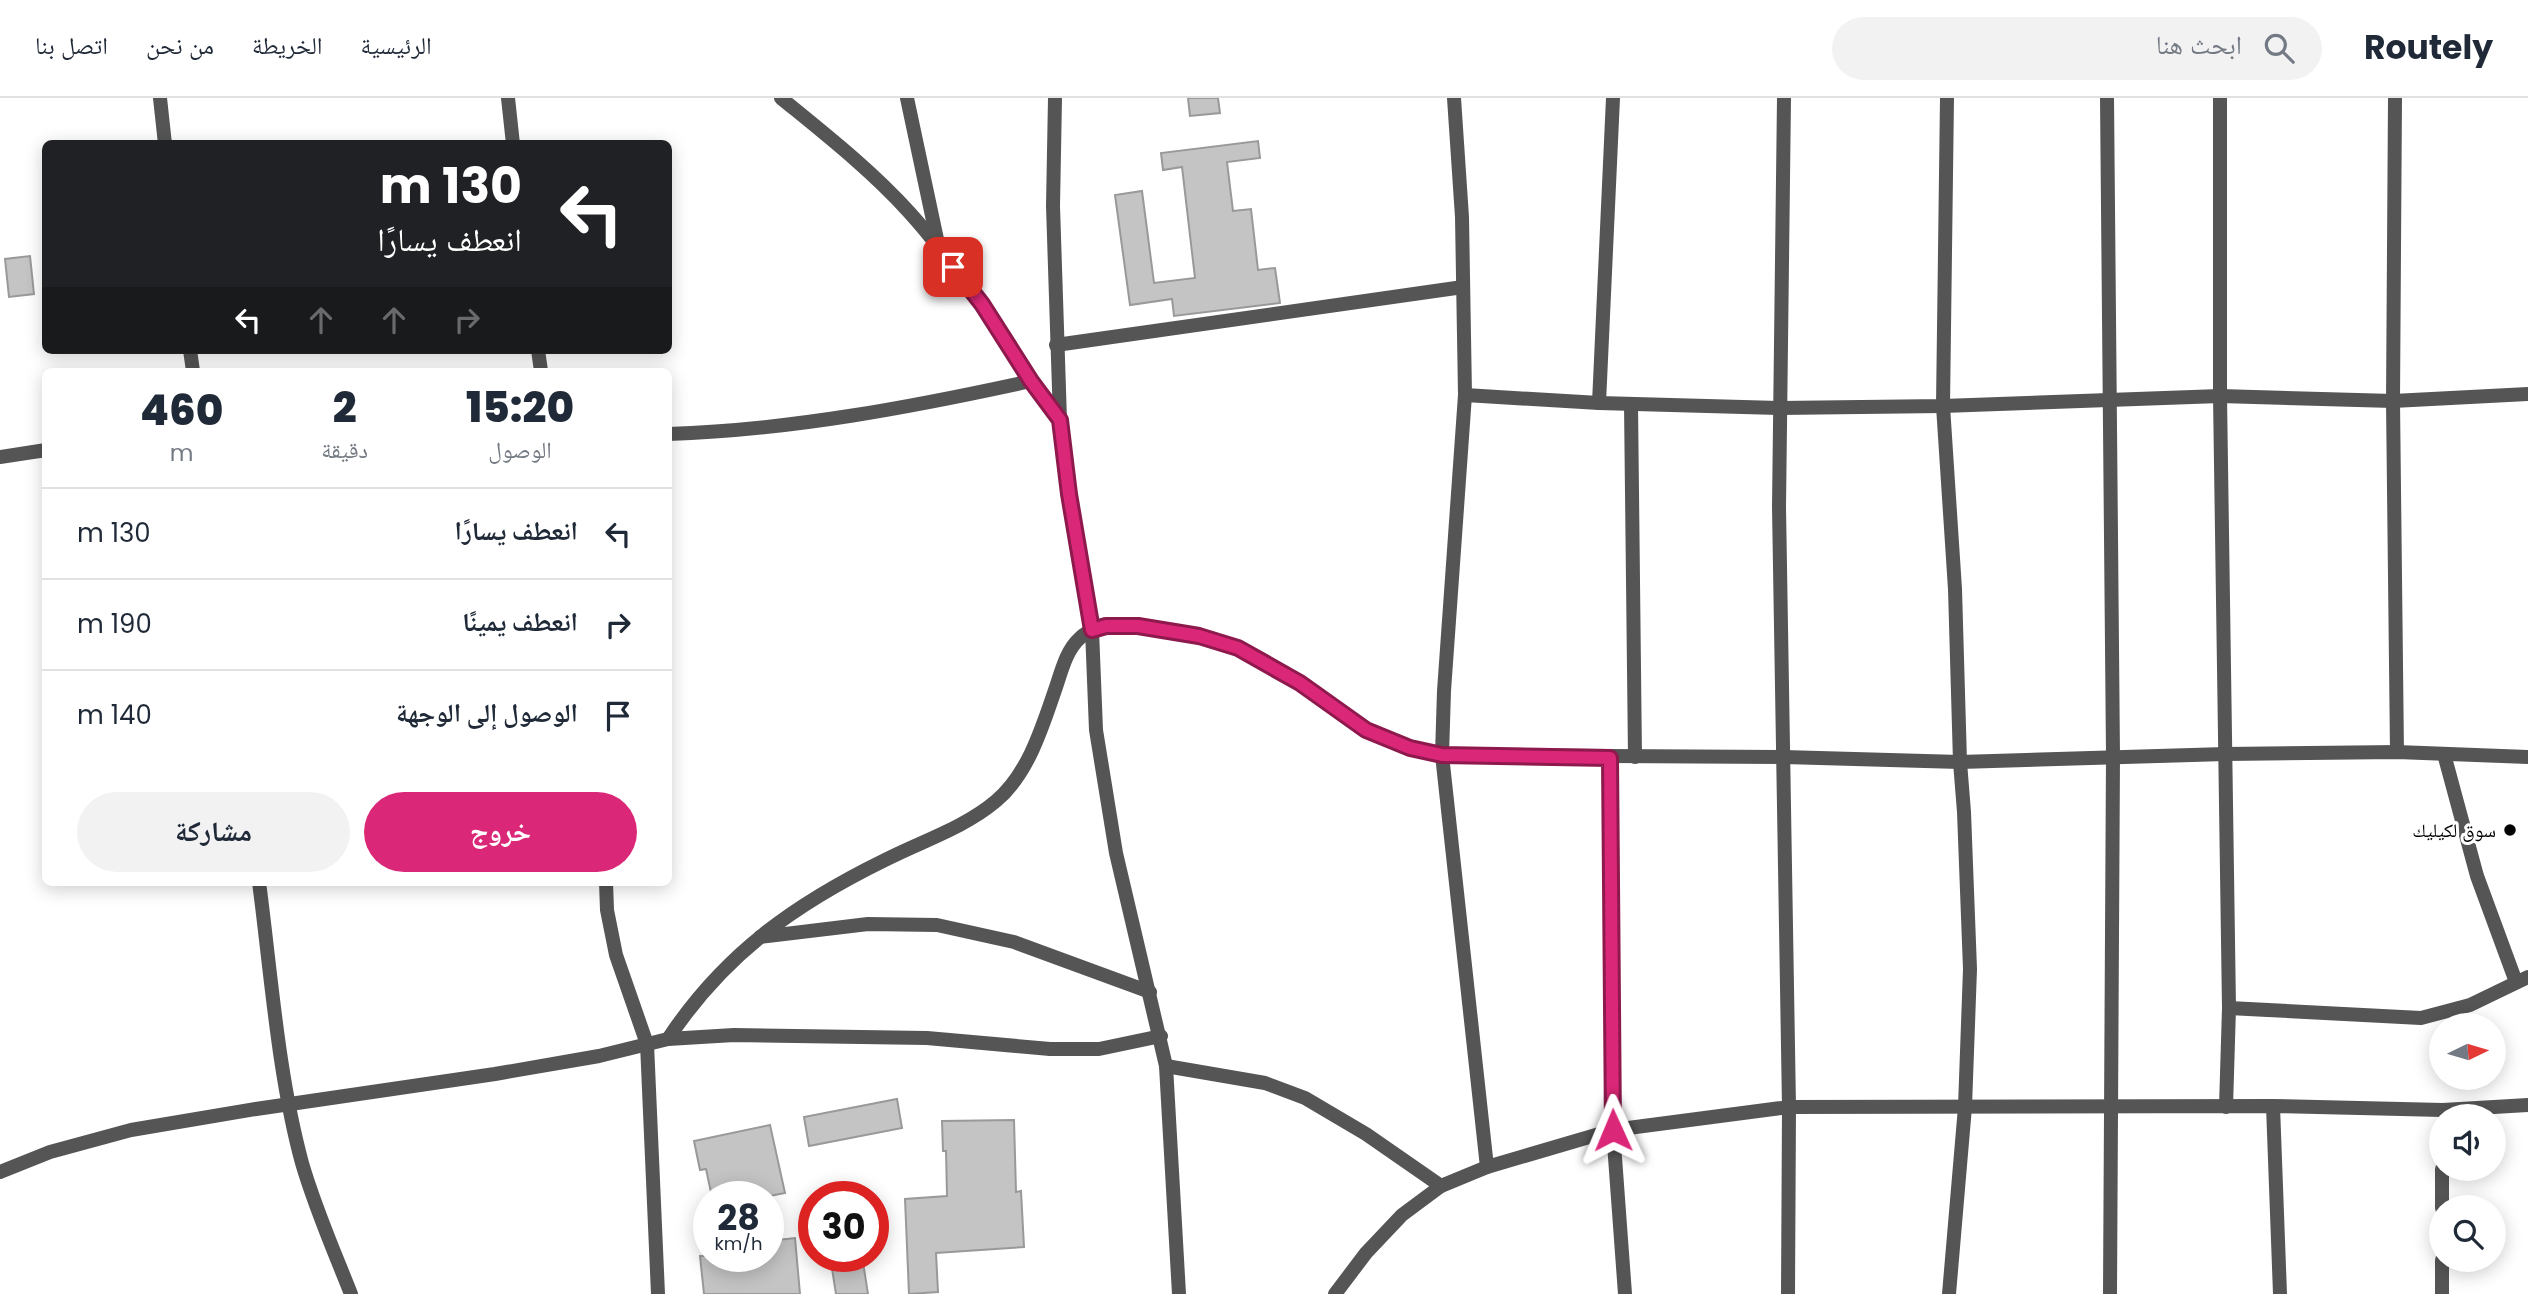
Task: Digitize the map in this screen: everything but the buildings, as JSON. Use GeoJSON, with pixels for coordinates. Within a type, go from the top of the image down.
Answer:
{"type":"FeatureCollection","features":[{"type":"Feature","properties":{"kind":"street"},"geometry":{"type":"LineString","coordinates":[[160,98],[165,140]]}},
{"type":"Feature","properties":{"kind":"street"},"geometry":{"type":"LineString","coordinates":[[508,98],[513,140]]}},
{"type":"Feature","properties":{"kind":"street"},"geometry":{"type":"LineString","coordinates":[[781,98],[873,176],[909,211],[982,304],[1031,381],[1060,420]]}},
{"type":"Feature","properties":{"kind":"street"},"geometry":{"type":"LineString","coordinates":[[907,98],[939,248]]}},
{"type":"Feature","properties":{"kind":"street"},"geometry":{"type":"LineString","coordinates":[[1055,98],[1053,206],[1060,420],[1069,494],[1092,630],[1097,730],[1116,853],[1166,1066],[1179,1294]]}},
{"type":"Feature","properties":{"kind":"street"},"geometry":{"type":"LineString","coordinates":[[1454,98],[1462,216],[1465,395],[1442,755],[1488,1167]]}},
{"type":"Feature","properties":{"kind":"street"},"geometry":{"type":"LineString","coordinates":[[1599,403],[1613,98]]}},
{"type":"Feature","properties":{"kind":"street"},"geometry":{"type":"LineString","coordinates":[[1784,98],[1779,408],[1788,1294]]}},
{"type":"Feature","properties":{"kind":"street"},"geometry":{"type":"LineString","coordinates":[[1947,98],[1943,406],[1955,589],[1970,969],[1965,1107],[1949,1294]]}},
{"type":"Feature","properties":{"kind":"street"},"geometry":{"type":"LineString","coordinates":[[2108,98],[2113,756],[2110,1294]]}},
{"type":"Feature","properties":{"kind":"street"},"geometry":{"type":"LineString","coordinates":[[2220,98],[2229,1008],[2226,1107]]}},
{"type":"Feature","properties":{"kind":"street"},"geometry":{"type":"LineString","coordinates":[[2395,98],[2393,401],[2397,752]]}},
{"type":"Feature","properties":{"kind":"street"},"geometry":{"type":"LineString","coordinates":[[1056,345],[1463,287]]}},
{"type":"Feature","properties":{"kind":"street"},"geometry":{"type":"LineString","coordinates":[[672,433],[730,432],[880,411],[1031,381]]}},
{"type":"Feature","properties":{"kind":"street"},"geometry":{"type":"LineString","coordinates":[[1465,395],[1599,403],[1779,408],[1943,406],[2110,398],[2221,397],[2393,401],[2528,394]]}},
{"type":"Feature","properties":{"kind":"street"},"geometry":{"type":"LineString","coordinates":[[1631,404],[1635,757]]}},
{"type":"Feature","properties":{"kind":"street"},"geometry":{"type":"LineString","coordinates":[[0,457],[42,451]]}},
{"type":"Feature","properties":{"kind":"street"},"geometry":{"type":"LineString","coordinates":[[668,1039],[688,1009],[716,976],[799,906],[837,883],[953,828],[997,801],[1018,776],[1034,746],[1074,645],[1080,637],[1106,626],[1138,626],[1199,636],[1238,648],[1300,683],[1366,730],[1410,748],[1442,755],[1784,757],[1960,762],[2113,756],[2397,752],[2528,757]]}},
{"type":"Feature","properties":{"kind":"street"},"geometry":{"type":"LineString","coordinates":[[2229,1008],[2421,1018],[2470,1005],[2522,979],[2477,876],[2444,754]]}},
{"type":"Feature","properties":{"kind":"street"},"geometry":{"type":"LineString","coordinates":[[1610,758],[1613,1130],[1625,1294]]}},
{"type":"Feature","properties":{"kind":"street"},"geometry":{"type":"LineString","coordinates":[[261,886],[289,1104],[314,1198],[351,1294]]}},
{"type":"Feature","properties":{"kind":"street"},"geometry":{"type":"LineString","coordinates":[[606,886],[607,910],[616,955],[648,1044],[658,1294]]}},
{"type":"Feature","properties":{"kind":"street"},"geometry":{"type":"LineString","coordinates":[[758,938],[868,924],[937,925],[1014,942],[1150,992]]}},
{"type":"Feature","properties":{"kind":"street"},"geometry":{"type":"LineString","coordinates":[[0,1172],[28,1160],[110,1135],[167,1123],[495,1074],[598,1056],[668,1039],[734,1035],[915,1038],[1049,1049],[1099,1049],[1161,1036]]}},
{"type":"Feature","properties":{"kind":"street"},"geometry":{"type":"LineString","coordinates":[[1166,1066],[1265,1083],[1305,1098],[1366,1134],[1441,1186]]}},
{"type":"Feature","properties":{"kind":"street"},"geometry":{"type":"LineString","coordinates":[[2506,1107],[2528,1105]]}},
{"type":"Feature","properties":{"kind":"street"},"geometry":{"type":"LineString","coordinates":[[2273,1106],[2280,1294]]}},
{"type":"Feature","properties":{"kind":"street"},"geometry":{"type":"LineString","coordinates":[[1335,1294],[1366,1253],[1402,1215],[1441,1186],[1488,1167],[1613,1130],[1788,1107],[2273,1106],[2429,1112]]}},
{"type":"Feature","properties":{"kind":"street"},"geometry":{"type":"LineString","coordinates":[[2442,1272],[2442,1294]]}},
{"type":"Feature","properties":{"kind":"place","name":"سوق لكيليك"},"geometry":{"type":"Point","coordinates":[2510,830]}},
{"type":"Feature","properties":{"kind":"route"},"geometry":{"type":"LineString","coordinates":[[953,267],[982,304],[1031,381],[1060,420],[1069,494],[1092,630],[1106,626],[1138,626],[1199,636],[1238,648],[1300,683],[1366,730],[1410,748],[1442,755],[1610,758],[1613,1130]]}}]}
